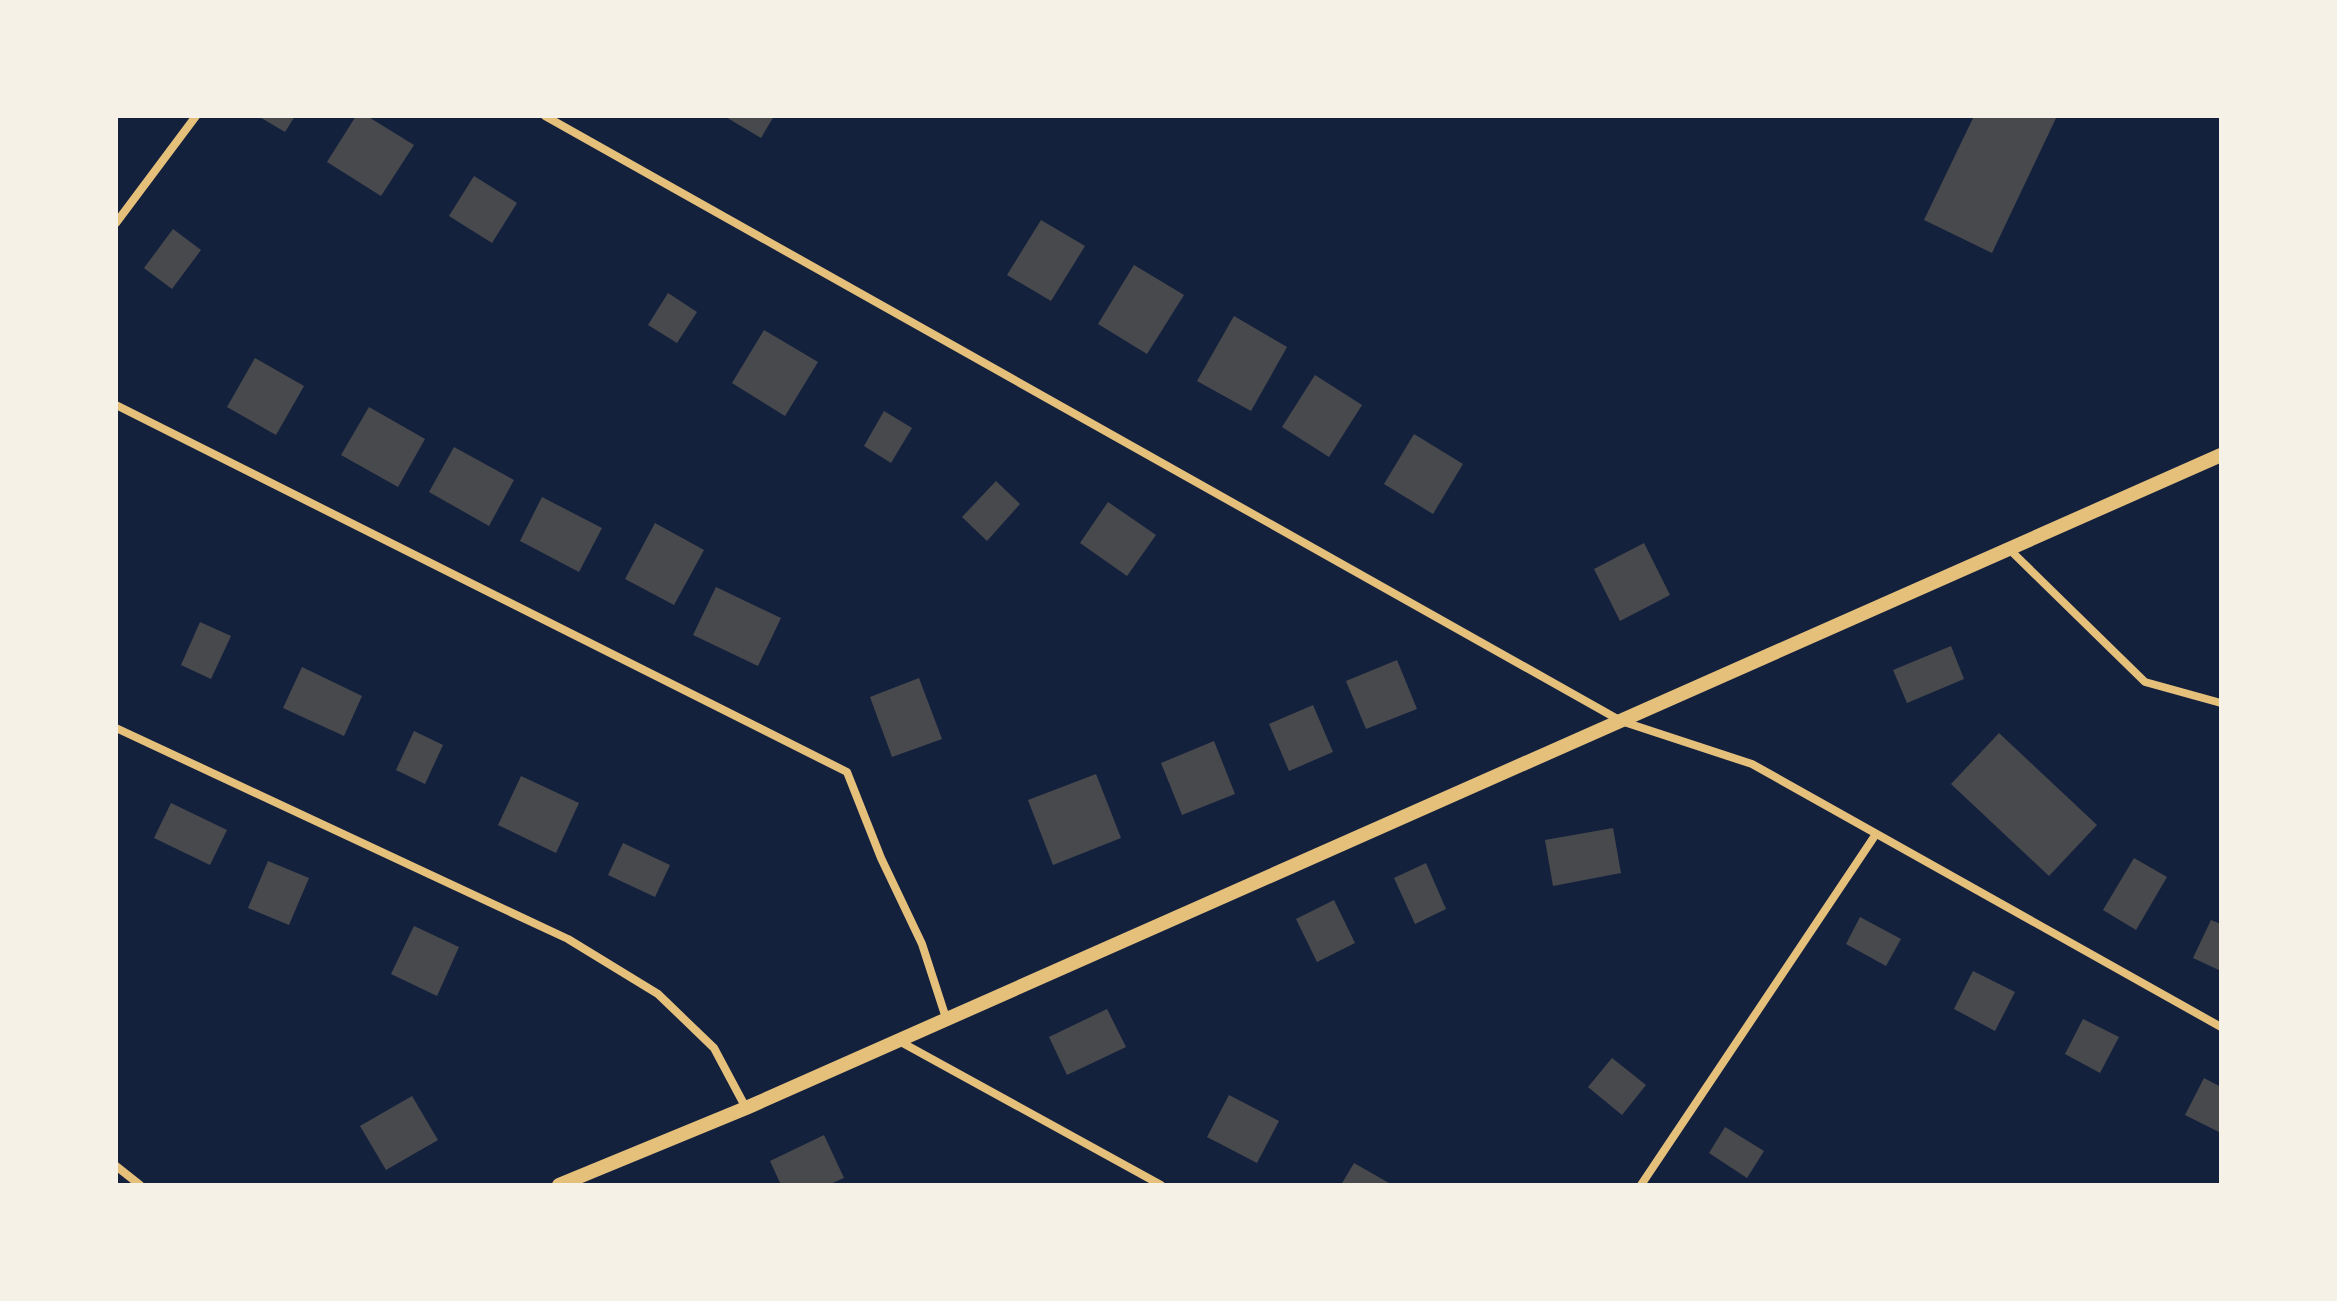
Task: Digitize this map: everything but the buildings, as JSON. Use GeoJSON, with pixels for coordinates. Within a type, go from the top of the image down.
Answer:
{"type":"FeatureCollection","features":[{"type":"Feature","properties":{"kind":"street"},"geometry":{"type":"LineString","coordinates":[[116,223],[196,116]]}},
{"type":"Feature","properties":{"kind":"street"},"geometry":{"type":"LineString","coordinates":[[545,116],[1621,721],[1752,764],[2221,1027]]}},
{"type":"Feature","properties":{"kind":"street"},"geometry":{"type":"LineString","coordinates":[[116,405],[847,772],[881,858],[922,944],[946,1018]]}},
{"type":"Feature","properties":{"kind":"street"},"geometry":{"type":"LineString","coordinates":[[559,1185],[746,1108],[2221,455]]}},
{"type":"Feature","properties":{"kind":"street"},"geometry":{"type":"LineString","coordinates":[[2009,549],[2145,682],[2221,703]]}},
{"type":"Feature","properties":{"kind":"street"},"geometry":{"type":"LineString","coordinates":[[116,728],[568,939],[658,994],[714,1048],[746,1108]]}},
{"type":"Feature","properties":{"kind":"street"},"geometry":{"type":"LineString","coordinates":[[1641,1185],[1876,834]]}},
{"type":"Feature","properties":{"kind":"street"},"geometry":{"type":"LineString","coordinates":[[897,1040],[1161,1185]]}},
{"type":"Feature","properties":{"kind":"street"},"geometry":{"type":"LineString","coordinates":[[116,1166],[140,1185]]}}]}
